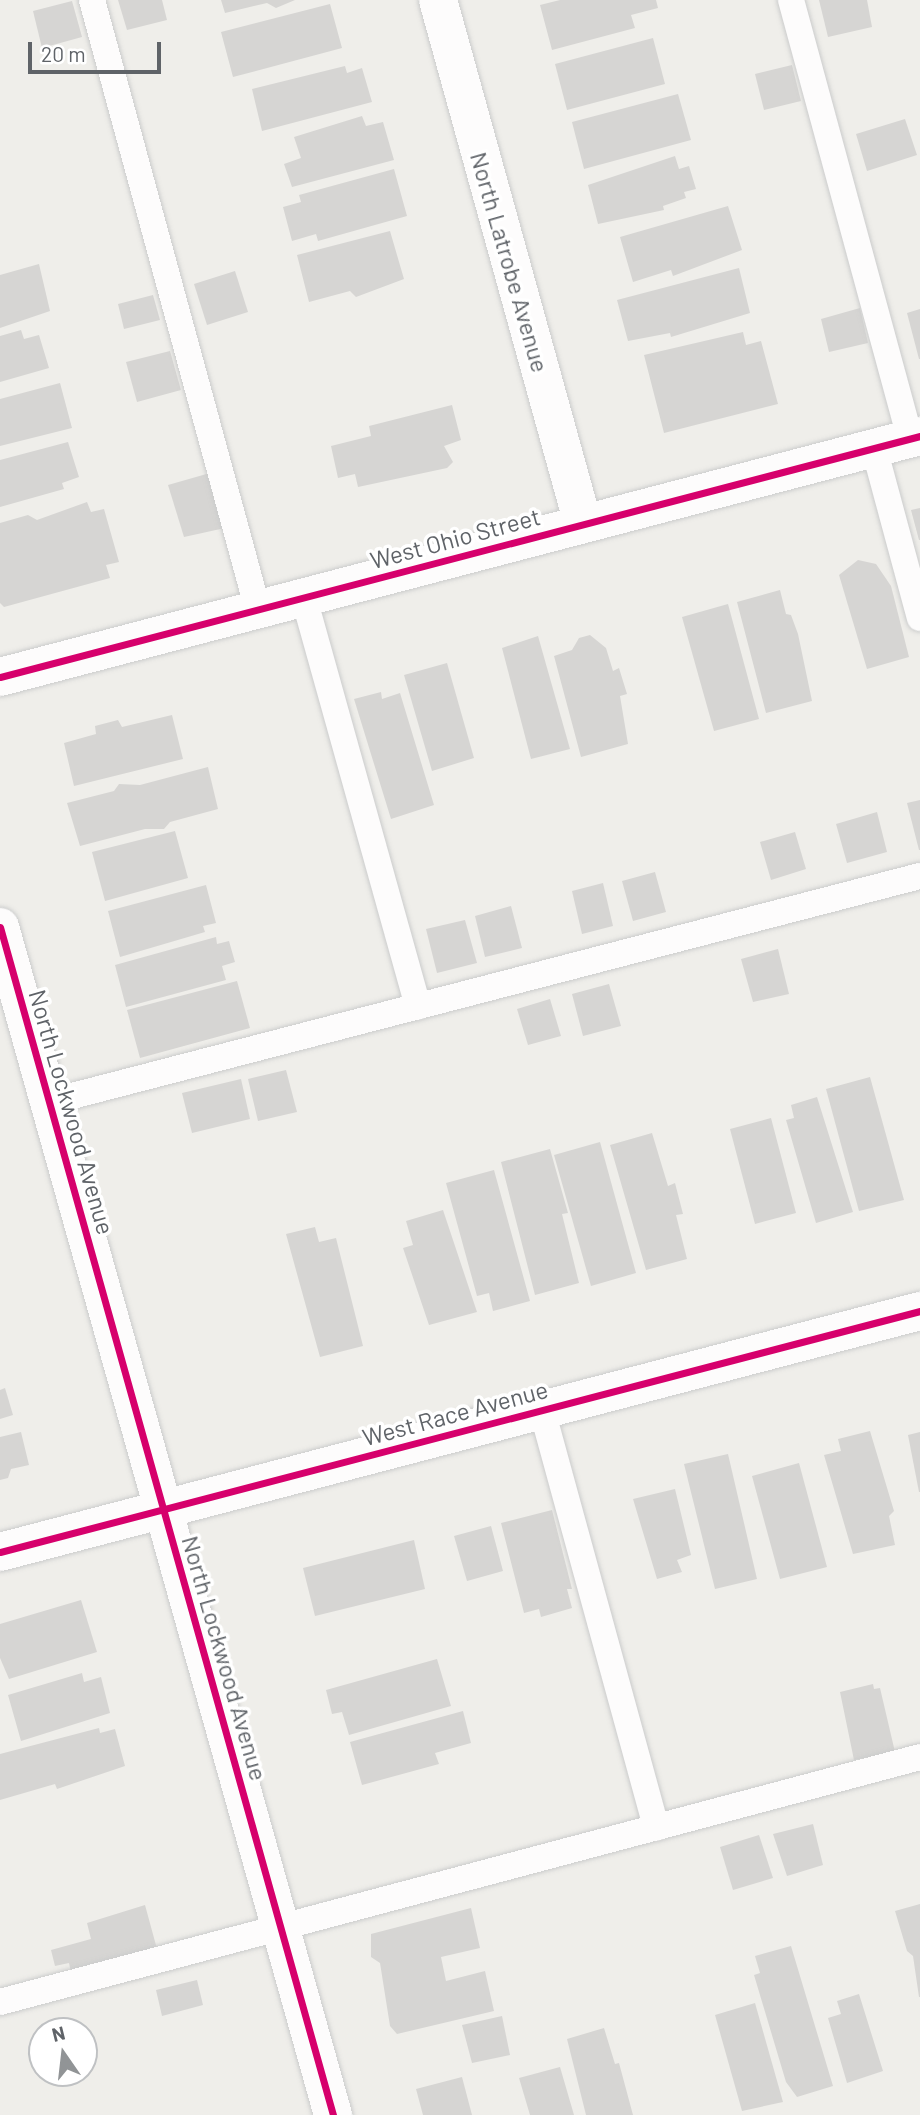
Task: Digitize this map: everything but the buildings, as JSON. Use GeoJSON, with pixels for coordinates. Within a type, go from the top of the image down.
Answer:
{"type":"FeatureCollection","features":[{"type":"Feature","properties":{"kind":"street","name":"North Latrobe Avenue"},"geometry":{"type":"LineString","coordinates":[[438,0],[583,524]]}},
{"type":"Feature","properties":{"kind":"street","name":"West Ohio Street"},"geometry":{"type":"LineString","coordinates":[[0,677],[915,437]]}},
{"type":"Feature","properties":{"kind":"street","name":"North Lockwood Avenue"},"geometry":{"type":"LineString","coordinates":[[0,927],[333,2115]]}},
{"type":"Feature","properties":{"kind":"street","name":"West Race Avenue"},"geometry":{"type":"LineString","coordinates":[[0,1552],[920,1311]]}},
{"type":"Feature","properties":{"kind":"lane"},"geometry":{"type":"LineString","coordinates":[[92,0],[258,610]]}},
{"type":"Feature","properties":{"kind":"lane"},"geometry":{"type":"LineString","coordinates":[[790,0],[915,437]]}},
{"type":"Feature","properties":{"kind":"lane"},"geometry":{"type":"LineString","coordinates":[[874,448],[920,618]]}},
{"type":"Feature","properties":{"kind":"lane"},"geometry":{"type":"LineString","coordinates":[[304,598],[418,1006]]}},
{"type":"Feature","properties":{"kind":"lane"},"geometry":{"type":"LineString","coordinates":[[49,1102],[920,876]]}},
{"type":"Feature","properties":{"kind":"lane"},"geometry":{"type":"LineString","coordinates":[[542,1410],[656,1828]]}},
{"type":"Feature","properties":{"kind":"lane"},"geometry":{"type":"LineString","coordinates":[[0,2002],[920,1758]]}},
{"type":"Feature","properties":{"kind":"cycle path"},"geometry":{"type":"LineString","coordinates":[[0,677],[920,436]]}},
{"type":"Feature","properties":{"kind":"cycle path"},"geometry":{"type":"LineString","coordinates":[[0,927],[333,2115]]}},
{"type":"Feature","properties":{"kind":"cycle path"},"geometry":{"type":"LineString","coordinates":[[0,1552],[920,1311]]}}]}
